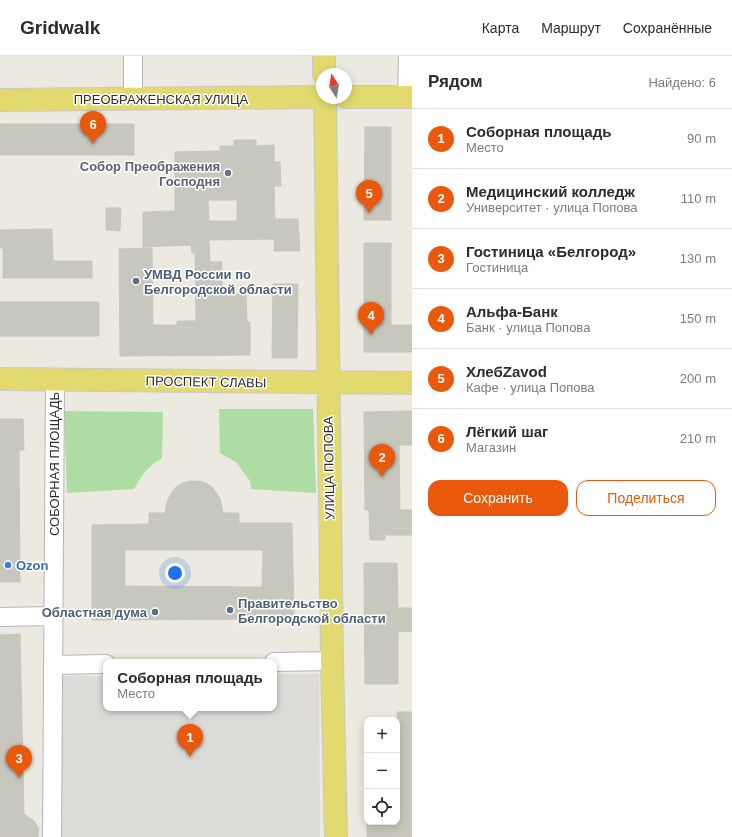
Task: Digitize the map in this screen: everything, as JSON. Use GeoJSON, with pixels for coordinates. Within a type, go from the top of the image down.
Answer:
{"type":"FeatureCollection","features":[{"type":"Feature","properties":{"kind":"main road"},"geometry":{"type":"LineString","coordinates":[[324,56],[324,68]]}},
{"type":"Feature","properties":{"kind":"main road"},"geometry":{"type":"LineString","coordinates":[[352,97],[409,97]]}},
{"type":"Feature","properties":{"kind":"main road","name":"ПРЕОБРАЖЕНСКАЯ УЛИЦА"},"geometry":{"type":"LineString","coordinates":[[0,100],[316,98]]}},
{"type":"Feature","properties":{"kind":"main road","name":"УЛИЦА ПОПОВА"},"geometry":{"type":"LineString","coordinates":[[323,104],[336,837]]}},
{"type":"Feature","properties":{"kind":"main road","name":"ПРОСПЕКТ СЛАВЫ"},"geometry":{"type":"LineString","coordinates":[[0,380],[412,383]]}},
{"type":"Feature","properties":{"kind":"street"},"geometry":{"type":"LineString","coordinates":[[133,56],[133,99]]}},
{"type":"Feature","properties":{"kind":"street"},"geometry":{"type":"LineString","coordinates":[[408,56],[409,97]]}},
{"type":"Feature","properties":{"kind":"street","name":"СОБОРНАЯ ПЛОЩАДЬ"},"geometry":{"type":"LineString","coordinates":[[52,837],[55,380]]}},
{"type":"Feature","properties":{"kind":"street"},"geometry":{"type":"LineString","coordinates":[[0,617],[53,616]]}},
{"type":"Feature","properties":{"kind":"street"},"geometry":{"type":"LineString","coordinates":[[277,662],[332,661]]}},
{"type":"Feature","properties":{"kind":"street"},"geometry":{"type":"LineString","coordinates":[[53,665],[103,664]]}},
{"type":"Feature","properties":{"kind":"green space"},"geometry":{"type":"Polygon","coordinates":[[[219,409],[313,409],[316,493],[251,489],[250,481],[236,462],[220,453],[219,409]]]}},
{"type":"Feature","properties":{"kind":"green space"},"geometry":{"type":"Polygon","coordinates":[[[64,411],[163,412],[162,458],[146,471],[134,489],[67,493],[64,411]]]}},
{"type":"Feature","properties":{"kind":"shaded area"},"geometry":{"type":"Polygon","coordinates":[[[277,674],[319,674],[320,837],[61,837],[60,676],[103,676],[103,711],[277,711],[277,674]]]}},
{"type":"Feature","properties":{"kind":"building"},"geometry":{"type":"Polygon","coordinates":[[[0,124],[134,124],[134,155],[0,155],[0,124]]]}},
{"type":"Feature","properties":{"kind":"building"},"geometry":{"type":"Polygon","coordinates":[[[365,127],[391,127],[391,220],[364,220],[365,127]]]}},
{"type":"Feature","properties":{"kind":"building"},"geometry":{"type":"Polygon","coordinates":[[[234,140],[256,140],[256,146],[274,145],[274,162],[280,162],[281,186],[274,186],[275,219],[298,219],[300,251],[274,251],[275,239],[209,240],[210,262],[222,262],[222,294],[246,294],[247,322],[250,322],[250,355],[120,356],[119,249],[152,248],[153,325],[177,325],[177,321],[196,321],[195,253],[192,253],[191,245],[143,247],[143,212],[175,211],[175,152],[220,151],[220,146],[234,146],[234,140]],[[208,200],[209,221],[237,221],[237,200],[208,200]]]}},
{"type":"Feature","properties":{"kind":"building"},"geometry":{"type":"Polygon","coordinates":[[[106,208],[121,208],[120,231],[106,230],[106,208]]]}},
{"type":"Feature","properties":{"kind":"building"},"geometry":{"type":"Polygon","coordinates":[[[52,229],[53,261],[92,261],[92,278],[3,278],[3,248],[0,248],[0,230],[52,229]]]}},
{"type":"Feature","properties":{"kind":"building"},"geometry":{"type":"Polygon","coordinates":[[[364,243],[391,243],[391,325],[412,325],[412,352],[364,352],[364,243]]]}},
{"type":"Feature","properties":{"kind":"building"},"geometry":{"type":"Polygon","coordinates":[[[273,284],[298,284],[297,358],[272,358],[273,284]]]}},
{"type":"Feature","properties":{"kind":"building"},"geometry":{"type":"Polygon","coordinates":[[[0,302],[99,302],[99,336],[0,336],[0,302]]]}},
{"type":"Feature","properties":{"kind":"building"},"geometry":{"type":"Polygon","coordinates":[[[412,411],[412,445],[399,445],[400,510],[412,510],[412,535],[385,535],[385,540],[370,540],[369,510],[365,510],[364,412],[412,411]]]}},
{"type":"Feature","properties":{"kind":"building"},"geometry":{"type":"Polygon","coordinates":[[[0,419],[23,419],[24,450],[19,450],[20,582],[0,582],[0,419]]]}},
{"type":"Feature","properties":{"kind":"building"},"geometry":{"type":"Polygon","coordinates":[[[199,481],[212,487],[220,498],[223,513],[239,513],[239,523],[292,523],[294,619],[92,620],[92,525],[149,524],[149,513],[165,513],[168,499],[172,492],[176,487],[183,483],[199,481]],[[125,550],[125,586],[262,587],[263,550],[125,550]]]}},
{"type":"Feature","properties":{"kind":"building"},"geometry":{"type":"Polygon","coordinates":[[[364,563],[397,563],[398,608],[412,608],[412,631],[398,632],[398,684],[365,684],[364,563]]]}},
{"type":"Feature","properties":{"kind":"building"},"geometry":{"type":"Polygon","coordinates":[[[20,634],[24,814],[34,821],[39,829],[38,837],[0,837],[0,635],[20,634]]]}},
{"type":"Feature","properties":{"kind":"building"},"geometry":{"type":"Polygon","coordinates":[[[397,712],[412,712],[412,837],[367,837],[367,825],[400,825],[400,717],[397,717],[397,712]]]}},
{"type":"Feature","properties":{"kind":"place","name":"Лёгкий шаг"},"geometry":{"type":"Point","coordinates":[93,144]}},
{"type":"Feature","properties":{"kind":"place","name":"Собор Преображения Господня"},"geometry":{"type":"Point","coordinates":[228,173]}},
{"type":"Feature","properties":{"kind":"place","name":"ХлебZavod"},"geometry":{"type":"Point","coordinates":[369,213]}},
{"type":"Feature","properties":{"kind":"place","name":"УМВД России по Белгородской области"},"geometry":{"type":"Point","coordinates":[136,281]}},
{"type":"Feature","properties":{"kind":"place","name":"Альфа-Банк"},"geometry":{"type":"Point","coordinates":[371,335]}},
{"type":"Feature","properties":{"kind":"place","name":"Медицинский колледж"},"geometry":{"type":"Point","coordinates":[382,477]}},
{"type":"Feature","properties":{"kind":"place","name":"Ozon"},"geometry":{"type":"Point","coordinates":[8,565]}},
{"type":"Feature","properties":{"kind":"place","name":"Правительство Белгородской области"},"geometry":{"type":"Point","coordinates":[230,610]}},
{"type":"Feature","properties":{"kind":"place","name":"Областная дума"},"geometry":{"type":"Point","coordinates":[155,612]}},
{"type":"Feature","properties":{"kind":"place","name":"Соборная площадь"},"geometry":{"type":"Point","coordinates":[190,757]}},
{"type":"Feature","properties":{"kind":"place","name":"Гостиница «Белгород»"},"geometry":{"type":"Point","coordinates":[19,778]}}]}
